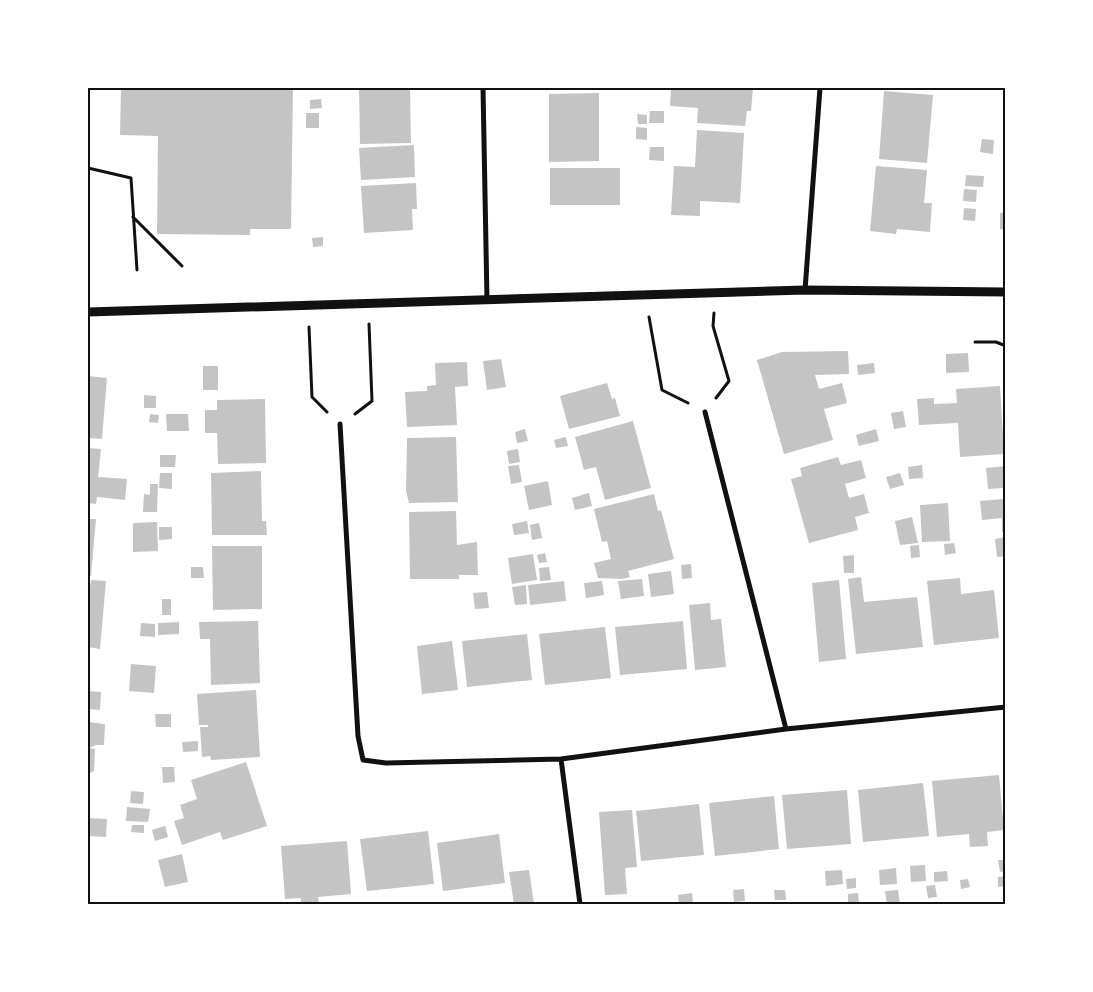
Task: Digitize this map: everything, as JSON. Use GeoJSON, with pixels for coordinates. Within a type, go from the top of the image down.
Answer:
{"type":"FeatureCollection","features":[{"type":"Feature","properties":{"kind":"street"},"geometry":{"type":"LineString","coordinates":[[483,88],[488,301]]}},
{"type":"Feature","properties":{"kind":"street"},"geometry":{"type":"LineString","coordinates":[[805,290],[820,88]]}},
{"type":"Feature","properties":{"kind":"street"},"geometry":{"type":"LineString","coordinates":[[88,312],[369,305],[805,290],[1006,292]]}},
{"type":"Feature","properties":{"kind":"street"},"geometry":{"type":"LineString","coordinates":[[705,412],[786,729]]}},
{"type":"Feature","properties":{"kind":"street"},"geometry":{"type":"LineString","coordinates":[[340,424],[358,736],[363,760],[386,763],[561,758],[786,729],[1006,707]]}},
{"type":"Feature","properties":{"kind":"street"},"geometry":{"type":"LineString","coordinates":[[561,758],[580,904]]}},
{"type":"Feature","properties":{"kind":"path"},"geometry":{"type":"LineString","coordinates":[[88,168],[130,178],[137,270]]}},
{"type":"Feature","properties":{"kind":"path"},"geometry":{"type":"LineString","coordinates":[[133,217],[182,266]]}},
{"type":"Feature","properties":{"kind":"path"},"geometry":{"type":"LineString","coordinates":[[648,296],[650,324],[662,390],[705,412],[729,380],[713,326],[715,294]]}},
{"type":"Feature","properties":{"kind":"path"},"geometry":{"type":"LineString","coordinates":[[309,306],[312,396],[340,424],[372,401],[369,305]]}},
{"type":"Feature","properties":{"kind":"path"},"geometry":{"type":"LineString","coordinates":[[975,342],[996,342],[1006,346]]}},
{"type":"Feature","properties":{"kind":"building"},"geometry":{"type":"Polygon","coordinates":[[[121,88],[293,88],[291,229],[250,229],[250,235],[157,234],[158,136],[120,135],[121,88]]]}},
{"type":"Feature","properties":{"kind":"building"},"geometry":{"type":"Polygon","coordinates":[[[359,88],[410,88],[411,143],[360,144],[359,88]]]}},
{"type":"Feature","properties":{"kind":"building"},"geometry":{"type":"Polygon","coordinates":[[[671,88],[753,88],[751,111],[747,111],[745,126],[697,123],[698,108],[670,106],[671,88]]]}},
{"type":"Feature","properties":{"kind":"building"},"geometry":{"type":"Polygon","coordinates":[[[884,91],[933,95],[927,163],[879,159],[884,91]]]}},
{"type":"Feature","properties":{"kind":"building"},"geometry":{"type":"Polygon","coordinates":[[[599,93],[599,161],[549,162],[549,94],[599,93]]]}},
{"type":"Feature","properties":{"kind":"building"},"geometry":{"type":"Polygon","coordinates":[[[321,99],[322,108],[310,109],[310,100],[321,99]]]}},
{"type":"Feature","properties":{"kind":"building"},"geometry":{"type":"Polygon","coordinates":[[[650,111],[664,111],[664,123],[649,123],[650,111]]]}},
{"type":"Feature","properties":{"kind":"building"},"geometry":{"type":"Polygon","coordinates":[[[306,113],[319,113],[319,128],[306,128],[306,113]]]}},
{"type":"Feature","properties":{"kind":"building"},"geometry":{"type":"Polygon","coordinates":[[[637,114],[647,115],[647,124],[638,124],[637,114]]]}},
{"type":"Feature","properties":{"kind":"building"},"geometry":{"type":"Polygon","coordinates":[[[636,127],[647,128],[647,140],[636,139],[636,127]]]}},
{"type":"Feature","properties":{"kind":"building"},"geometry":{"type":"Polygon","coordinates":[[[697,130],[744,133],[740,203],[700,201],[700,216],[671,215],[674,166],[695,167],[697,130]]]}},
{"type":"Feature","properties":{"kind":"building"},"geometry":{"type":"Polygon","coordinates":[[[982,139],[994,140],[993,154],[980,152],[982,139]]]}},
{"type":"Feature","properties":{"kind":"building"},"geometry":{"type":"Polygon","coordinates":[[[414,145],[415,177],[361,180],[359,148],[414,145]]]}},
{"type":"Feature","properties":{"kind":"building"},"geometry":{"type":"Polygon","coordinates":[[[650,147],[664,147],[664,161],[649,160],[650,147]]]}},
{"type":"Feature","properties":{"kind":"building"},"geometry":{"type":"Polygon","coordinates":[[[876,166],[927,170],[924,203],[932,203],[930,232],[897,229],[896,234],[870,231],[876,166]]]}},
{"type":"Feature","properties":{"kind":"building"},"geometry":{"type":"Polygon","coordinates":[[[550,168],[620,168],[620,205],[550,205],[550,168]]]}},
{"type":"Feature","properties":{"kind":"building"},"geometry":{"type":"Polygon","coordinates":[[[966,175],[984,176],[983,187],[965,186],[966,175]]]}},
{"type":"Feature","properties":{"kind":"building"},"geometry":{"type":"Polygon","coordinates":[[[416,183],[417,209],[412,209],[413,230],[364,233],[361,186],[416,183]]]}},
{"type":"Feature","properties":{"kind":"building"},"geometry":{"type":"Polygon","coordinates":[[[964,189],[977,190],[976,202],[963,201],[964,189]]]}},
{"type":"Feature","properties":{"kind":"building"},"geometry":{"type":"Polygon","coordinates":[[[964,208],[976,209],[975,221],[963,220],[964,208]]]}},
{"type":"Feature","properties":{"kind":"building"},"geometry":{"type":"Polygon","coordinates":[[[1000,213],[1006,213],[1006,230],[1000,229],[1000,213]]]}},
{"type":"Feature","properties":{"kind":"building"},"geometry":{"type":"Polygon","coordinates":[[[323,237],[323,246],[313,247],[312,238],[323,237]]]}},
{"type":"Feature","properties":{"kind":"building"},"geometry":{"type":"Polygon","coordinates":[[[848,351],[849,374],[815,375],[819,389],[842,383],[847,403],[824,409],[833,440],[784,454],[757,360],[782,352],[848,351]]]}},
{"type":"Feature","properties":{"kind":"building"},"geometry":{"type":"Polygon","coordinates":[[[968,353],[969,372],[946,373],[946,354],[968,353]]]}},
{"type":"Feature","properties":{"kind":"building"},"geometry":{"type":"Polygon","coordinates":[[[501,359],[506,387],[487,390],[483,361],[501,359]]]}},
{"type":"Feature","properties":{"kind":"building"},"geometry":{"type":"Polygon","coordinates":[[[467,362],[468,386],[455,387],[457,425],[407,427],[405,392],[427,391],[427,386],[436,385],[435,363],[467,362]]]}},
{"type":"Feature","properties":{"kind":"building"},"geometry":{"type":"Polygon","coordinates":[[[874,363],[875,373],[858,375],[857,365],[874,363]]]}},
{"type":"Feature","properties":{"kind":"building"},"geometry":{"type":"Polygon","coordinates":[[[203,366],[218,366],[218,390],[203,390],[203,366]]]}},
{"type":"Feature","properties":{"kind":"building"},"geometry":{"type":"Polygon","coordinates":[[[88,376],[107,378],[102,439],[88,438],[88,376]]]}},
{"type":"Feature","properties":{"kind":"building"},"geometry":{"type":"Polygon","coordinates":[[[607,383],[612,399],[615,398],[620,416],[569,429],[560,396],[607,383]]]}},
{"type":"Feature","properties":{"kind":"building"},"geometry":{"type":"Polygon","coordinates":[[[1000,386],[1004,454],[960,457],[958,423],[919,425],[917,399],[934,398],[934,404],[957,403],[956,389],[1000,386]]]}},
{"type":"Feature","properties":{"kind":"building"},"geometry":{"type":"Polygon","coordinates":[[[144,395],[156,396],[156,408],[144,408],[144,395]]]}},
{"type":"Feature","properties":{"kind":"building"},"geometry":{"type":"Polygon","coordinates":[[[265,399],[266,463],[218,464],[217,433],[205,433],[205,410],[217,410],[217,400],[265,399]]]}},
{"type":"Feature","properties":{"kind":"building"},"geometry":{"type":"Polygon","coordinates":[[[903,411],[906,427],[894,429],[891,413],[903,411]]]}},
{"type":"Feature","properties":{"kind":"building"},"geometry":{"type":"Polygon","coordinates":[[[150,414],[159,415],[158,423],[149,422],[150,414]]]}},
{"type":"Feature","properties":{"kind":"building"},"geometry":{"type":"Polygon","coordinates":[[[166,414],[188,414],[189,431],[167,431],[166,414]]]}},
{"type":"Feature","properties":{"kind":"building"},"geometry":{"type":"Polygon","coordinates":[[[633,421],[651,488],[605,500],[596,467],[584,470],[575,437],[633,421]]]}},
{"type":"Feature","properties":{"kind":"building"},"geometry":{"type":"Polygon","coordinates":[[[525,429],[528,441],[517,443],[515,432],[525,429]]]}},
{"type":"Feature","properties":{"kind":"building"},"geometry":{"type":"Polygon","coordinates":[[[876,429],[879,441],[859,446],[856,435],[876,429]]]}},
{"type":"Feature","properties":{"kind":"building"},"geometry":{"type":"Polygon","coordinates":[[[456,437],[458,502],[409,503],[406,491],[407,438],[456,437]]]}},
{"type":"Feature","properties":{"kind":"building"},"geometry":{"type":"Polygon","coordinates":[[[566,437],[568,446],[556,448],[554,440],[566,437]]]}},
{"type":"Feature","properties":{"kind":"building"},"geometry":{"type":"Polygon","coordinates":[[[88,448],[101,449],[98,477],[127,479],[125,500],[97,497],[96,504],[88,503],[88,448]]]}},
{"type":"Feature","properties":{"kind":"building"},"geometry":{"type":"Polygon","coordinates":[[[518,449],[520,462],[509,464],[507,451],[518,449]]]}},
{"type":"Feature","properties":{"kind":"building"},"geometry":{"type":"Polygon","coordinates":[[[160,455],[176,455],[175,467],[160,467],[160,455]]]}},
{"type":"Feature","properties":{"kind":"building"},"geometry":{"type":"Polygon","coordinates":[[[838,457],[841,465],[861,460],[866,478],[845,484],[849,498],[864,494],[869,513],[855,517],[858,530],[809,543],[791,479],[802,476],[800,468],[838,457]]]}},
{"type":"Feature","properties":{"kind":"building"},"geometry":{"type":"Polygon","coordinates":[[[519,465],[522,482],[511,484],[508,466],[519,465]]]}},
{"type":"Feature","properties":{"kind":"building"},"geometry":{"type":"Polygon","coordinates":[[[922,465],[923,478],[909,479],[908,467],[922,465]]]}},
{"type":"Feature","properties":{"kind":"building"},"geometry":{"type":"Polygon","coordinates":[[[1006,466],[1006,532],[1002,532],[1002,518],[982,520],[980,501],[1003,499],[1003,488],[988,489],[986,468],[1006,466]]]}},
{"type":"Feature","properties":{"kind":"building"},"geometry":{"type":"Polygon","coordinates":[[[261,471],[262,521],[266,521],[267,535],[212,535],[211,473],[261,471]]]}},
{"type":"Feature","properties":{"kind":"building"},"geometry":{"type":"Polygon","coordinates":[[[160,473],[172,473],[172,489],[159,488],[160,473]]]}},
{"type":"Feature","properties":{"kind":"building"},"geometry":{"type":"Polygon","coordinates":[[[900,473],[904,485],[890,489],[886,477],[900,473]]]}},
{"type":"Feature","properties":{"kind":"building"},"geometry":{"type":"Polygon","coordinates":[[[548,481],[552,505],[529,510],[524,486],[548,481]]]}},
{"type":"Feature","properties":{"kind":"building"},"geometry":{"type":"Polygon","coordinates":[[[150,484],[158,484],[157,512],[143,512],[144,494],[150,495],[150,484]]]}},
{"type":"Feature","properties":{"kind":"building"},"geometry":{"type":"Polygon","coordinates":[[[589,493],[592,506],[575,510],[572,498],[589,493]]]}},
{"type":"Feature","properties":{"kind":"building"},"geometry":{"type":"Polygon","coordinates":[[[654,494],[658,511],[661,510],[674,559],[628,571],[630,577],[622,579],[598,578],[594,563],[611,559],[607,541],[602,542],[594,509],[654,494]]]}},
{"type":"Feature","properties":{"kind":"building"},"geometry":{"type":"Polygon","coordinates":[[[948,503],[950,541],[922,542],[920,505],[948,503]]]}},
{"type":"Feature","properties":{"kind":"building"},"geometry":{"type":"Polygon","coordinates":[[[456,511],[457,545],[477,542],[478,575],[459,575],[459,579],[410,579],[409,512],[456,511]]]}},
{"type":"Feature","properties":{"kind":"building"},"geometry":{"type":"Polygon","coordinates":[[[912,517],[918,543],[900,545],[895,521],[912,517]]]}},
{"type":"Feature","properties":{"kind":"building"},"geometry":{"type":"Polygon","coordinates":[[[88,519],[96,519],[91,576],[88,575],[88,519]]]}},
{"type":"Feature","properties":{"kind":"building"},"geometry":{"type":"Polygon","coordinates":[[[527,521],[529,533],[514,535],[512,524],[527,521]]]}},
{"type":"Feature","properties":{"kind":"building"},"geometry":{"type":"Polygon","coordinates":[[[157,522],[158,551],[133,552],[133,523],[157,522]]]}},
{"type":"Feature","properties":{"kind":"building"},"geometry":{"type":"Polygon","coordinates":[[[539,523],[542,538],[532,540],[530,525],[539,523]]]}},
{"type":"Feature","properties":{"kind":"building"},"geometry":{"type":"Polygon","coordinates":[[[159,527],[172,527],[172,539],[159,540],[159,527]]]}},
{"type":"Feature","properties":{"kind":"building"},"geometry":{"type":"Polygon","coordinates":[[[1006,537],[1006,556],[997,557],[995,539],[1006,537]]]}},
{"type":"Feature","properties":{"kind":"building"},"geometry":{"type":"Polygon","coordinates":[[[954,543],[956,553],[945,555],[944,544],[954,543]]]}},
{"type":"Feature","properties":{"kind":"building"},"geometry":{"type":"Polygon","coordinates":[[[919,545],[920,557],[911,558],[910,546],[919,545]]]}},
{"type":"Feature","properties":{"kind":"building"},"geometry":{"type":"Polygon","coordinates":[[[212,546],[262,546],[262,609],[213,610],[212,546]]]}},
{"type":"Feature","properties":{"kind":"building"},"geometry":{"type":"Polygon","coordinates":[[[545,553],[547,562],[539,563],[537,555],[545,553]]]}},
{"type":"Feature","properties":{"kind":"building"},"geometry":{"type":"Polygon","coordinates":[[[533,554],[537,580],[512,584],[508,558],[533,554]]]}},
{"type":"Feature","properties":{"kind":"building"},"geometry":{"type":"Polygon","coordinates":[[[854,555],[854,573],[844,573],[843,556],[854,555]]]}},
{"type":"Feature","properties":{"kind":"building"},"geometry":{"type":"Polygon","coordinates":[[[691,564],[692,578],[682,579],[681,565],[691,564]]]}},
{"type":"Feature","properties":{"kind":"building"},"geometry":{"type":"Polygon","coordinates":[[[191,567],[203,567],[204,578],[191,578],[191,567]]]}},
{"type":"Feature","properties":{"kind":"building"},"geometry":{"type":"Polygon","coordinates":[[[549,567],[551,580],[540,581],[539,568],[549,567]]]}},
{"type":"Feature","properties":{"kind":"building"},"geometry":{"type":"Polygon","coordinates":[[[671,571],[674,594],[651,597],[648,574],[671,571]]]}},
{"type":"Feature","properties":{"kind":"building"},"geometry":{"type":"Polygon","coordinates":[[[861,577],[864,602],[917,597],[923,647],[856,654],[848,579],[861,577]]]}},
{"type":"Feature","properties":{"kind":"building"},"geometry":{"type":"Polygon","coordinates":[[[960,578],[961,594],[994,590],[999,638],[934,645],[927,581],[960,578]]]}},
{"type":"Feature","properties":{"kind":"building"},"geometry":{"type":"Polygon","coordinates":[[[642,579],[644,596],[621,599],[618,581],[642,579]]]}},
{"type":"Feature","properties":{"kind":"building"},"geometry":{"type":"Polygon","coordinates":[[[91,580],[106,581],[100,649],[88,647],[88,587],[90,587],[91,580]]]}},
{"type":"Feature","properties":{"kind":"building"},"geometry":{"type":"Polygon","coordinates":[[[839,580],[846,659],[819,662],[812,583],[839,580]]]}},
{"type":"Feature","properties":{"kind":"building"},"geometry":{"type":"Polygon","coordinates":[[[564,581],[566,601],[530,605],[528,585],[564,581]]]}},
{"type":"Feature","properties":{"kind":"building"},"geometry":{"type":"Polygon","coordinates":[[[602,581],[604,595],[586,598],[584,583],[602,581]]]}},
{"type":"Feature","properties":{"kind":"building"},"geometry":{"type":"Polygon","coordinates":[[[526,585],[527,604],[515,605],[512,587],[526,585]]]}},
{"type":"Feature","properties":{"kind":"building"},"geometry":{"type":"Polygon","coordinates":[[[487,592],[489,608],[475,609],[473,593],[487,592]]]}},
{"type":"Feature","properties":{"kind":"building"},"geometry":{"type":"Polygon","coordinates":[[[162,599],[171,599],[171,615],[162,615],[162,599]]]}},
{"type":"Feature","properties":{"kind":"building"},"geometry":{"type":"Polygon","coordinates":[[[710,603],[711,620],[721,619],[726,667],[695,670],[689,605],[710,603]]]}},
{"type":"Feature","properties":{"kind":"building"},"geometry":{"type":"Polygon","coordinates":[[[258,621],[260,683],[211,685],[210,639],[200,639],[199,622],[258,621]]]}},
{"type":"Feature","properties":{"kind":"building"},"geometry":{"type":"Polygon","coordinates":[[[683,621],[687,669],[620,675],[615,627],[683,621]]]}},
{"type":"Feature","properties":{"kind":"building"},"geometry":{"type":"Polygon","coordinates":[[[179,622],[179,634],[158,635],[158,623],[179,622]]]}},
{"type":"Feature","properties":{"kind":"building"},"geometry":{"type":"Polygon","coordinates":[[[141,623],[155,624],[155,637],[140,636],[141,623]]]}},
{"type":"Feature","properties":{"kind":"building"},"geometry":{"type":"Polygon","coordinates":[[[605,627],[611,678],[545,685],[539,634],[605,627]]]}},
{"type":"Feature","properties":{"kind":"building"},"geometry":{"type":"Polygon","coordinates":[[[527,634],[532,680],[467,687],[462,641],[527,634]]]}},
{"type":"Feature","properties":{"kind":"building"},"geometry":{"type":"Polygon","coordinates":[[[452,641],[458,690],[422,694],[417,646],[452,641]]]}},
{"type":"Feature","properties":{"kind":"building"},"geometry":{"type":"Polygon","coordinates":[[[131,664],[156,666],[154,693],[129,691],[131,664]]]}},
{"type":"Feature","properties":{"kind":"building"},"geometry":{"type":"Polygon","coordinates":[[[256,690],[260,757],[211,760],[210,756],[202,757],[200,727],[208,727],[208,725],[199,725],[197,694],[256,690]]]}},
{"type":"Feature","properties":{"kind":"building"},"geometry":{"type":"Polygon","coordinates":[[[88,691],[101,692],[100,710],[88,709],[88,691]]]}},
{"type":"Feature","properties":{"kind":"building"},"geometry":{"type":"Polygon","coordinates":[[[155,714],[171,714],[171,727],[156,727],[155,714]]]}},
{"type":"Feature","properties":{"kind":"building"},"geometry":{"type":"Polygon","coordinates":[[[88,722],[105,724],[104,745],[96,745],[89,748],[95,749],[94,771],[88,774],[88,722]]]}},
{"type":"Feature","properties":{"kind":"building"},"geometry":{"type":"Polygon","coordinates":[[[198,741],[198,751],[183,752],[182,742],[198,741]]]}},
{"type":"Feature","properties":{"kind":"building"},"geometry":{"type":"Polygon","coordinates":[[[246,762],[267,826],[223,840],[220,832],[182,845],[174,821],[184,818],[180,805],[197,799],[191,780],[246,762]]]}},
{"type":"Feature","properties":{"kind":"building"},"geometry":{"type":"Polygon","coordinates":[[[162,767],[174,767],[175,782],[163,783],[162,767]]]}},
{"type":"Feature","properties":{"kind":"building"},"geometry":{"type":"Polygon","coordinates":[[[999,775],[1004,830],[987,832],[988,846],[970,847],[969,834],[937,837],[932,781],[999,775]]]}},
{"type":"Feature","properties":{"kind":"building"},"geometry":{"type":"Polygon","coordinates":[[[923,783],[929,836],[863,842],[858,790],[923,783]]]}},
{"type":"Feature","properties":{"kind":"building"},"geometry":{"type":"Polygon","coordinates":[[[847,790],[851,844],[787,849],[782,795],[847,790]]]}},
{"type":"Feature","properties":{"kind":"building"},"geometry":{"type":"Polygon","coordinates":[[[131,791],[144,792],[143,804],[130,803],[131,791]]]}},
{"type":"Feature","properties":{"kind":"building"},"geometry":{"type":"Polygon","coordinates":[[[774,796],[779,849],[715,856],[709,803],[774,796]]]}},
{"type":"Feature","properties":{"kind":"building"},"geometry":{"type":"Polygon","coordinates":[[[699,804],[704,855],[641,861],[636,811],[699,804]]]}},
{"type":"Feature","properties":{"kind":"building"},"geometry":{"type":"Polygon","coordinates":[[[127,807],[150,809],[148,822],[126,821],[127,807]]]}},
{"type":"Feature","properties":{"kind":"building"},"geometry":{"type":"Polygon","coordinates":[[[632,810],[637,867],[625,868],[627,894],[605,895],[599,812],[632,810]]]}},
{"type":"Feature","properties":{"kind":"building"},"geometry":{"type":"Polygon","coordinates":[[[88,818],[107,819],[106,837],[88,836],[88,818]]]}},
{"type":"Feature","properties":{"kind":"building"},"geometry":{"type":"Polygon","coordinates":[[[132,825],[144,825],[144,833],[131,832],[132,825]]]}},
{"type":"Feature","properties":{"kind":"building"},"geometry":{"type":"Polygon","coordinates":[[[165,826],[168,837],[155,841],[152,830],[165,826]]]}},
{"type":"Feature","properties":{"kind":"building"},"geometry":{"type":"Polygon","coordinates":[[[428,831],[434,884],[367,891],[360,839],[428,831]]]}},
{"type":"Feature","properties":{"kind":"building"},"geometry":{"type":"Polygon","coordinates":[[[499,834],[505,883],[443,891],[437,843],[499,834]]]}},
{"type":"Feature","properties":{"kind":"building"},"geometry":{"type":"Polygon","coordinates":[[[347,841],[351,894],[318,897],[319,904],[301,904],[301,898],[285,899],[281,846],[347,841]]]}},
{"type":"Feature","properties":{"kind":"building"},"geometry":{"type":"Polygon","coordinates":[[[182,854],[188,882],[165,887],[158,860],[182,854]]]}},
{"type":"Feature","properties":{"kind":"building"},"geometry":{"type":"Polygon","coordinates":[[[998,860],[1006,860],[1006,871],[1000,872],[998,860]]]}},
{"type":"Feature","properties":{"kind":"building"},"geometry":{"type":"Polygon","coordinates":[[[925,865],[926,881],[911,882],[910,866],[925,865]]]}},
{"type":"Feature","properties":{"kind":"building"},"geometry":{"type":"Polygon","coordinates":[[[896,868],[897,884],[880,885],[879,870],[896,868]]]}},
{"type":"Feature","properties":{"kind":"building"},"geometry":{"type":"Polygon","coordinates":[[[529,870],[534,904],[514,904],[509,872],[529,870]]]}},
{"type":"Feature","properties":{"kind":"building"},"geometry":{"type":"Polygon","coordinates":[[[842,870],[843,884],[826,886],[825,871],[842,870]]]}},
{"type":"Feature","properties":{"kind":"building"},"geometry":{"type":"Polygon","coordinates":[[[947,871],[948,881],[934,882],[934,872],[947,871]]]}},
{"type":"Feature","properties":{"kind":"building"},"geometry":{"type":"Polygon","coordinates":[[[1006,876],[1006,886],[998,887],[998,877],[1006,876]]]}},
{"type":"Feature","properties":{"kind":"building"},"geometry":{"type":"Polygon","coordinates":[[[856,878],[856,888],[847,889],[846,879],[856,878]]]}},
{"type":"Feature","properties":{"kind":"building"},"geometry":{"type":"Polygon","coordinates":[[[968,879],[970,887],[961,889],[960,880],[968,879]]]}},
{"type":"Feature","properties":{"kind":"building"},"geometry":{"type":"Polygon","coordinates":[[[935,885],[937,897],[928,898],[926,886],[935,885]]]}},
{"type":"Feature","properties":{"kind":"building"},"geometry":{"type":"Polygon","coordinates":[[[744,889],[745,901],[734,902],[733,890],[744,889]]]}},
{"type":"Feature","properties":{"kind":"building"},"geometry":{"type":"Polygon","coordinates":[[[774,890],[785,890],[786,900],[775,900],[774,890]]]}},
{"type":"Feature","properties":{"kind":"building"},"geometry":{"type":"Polygon","coordinates":[[[898,890],[900,904],[887,904],[885,891],[898,890]]]}},
{"type":"Feature","properties":{"kind":"building"},"geometry":{"type":"Polygon","coordinates":[[[692,893],[693,904],[679,904],[678,895],[692,893]]]}},
{"type":"Feature","properties":{"kind":"building"},"geometry":{"type":"Polygon","coordinates":[[[858,893],[859,902],[848,903],[848,894],[858,893]]]}}]}
